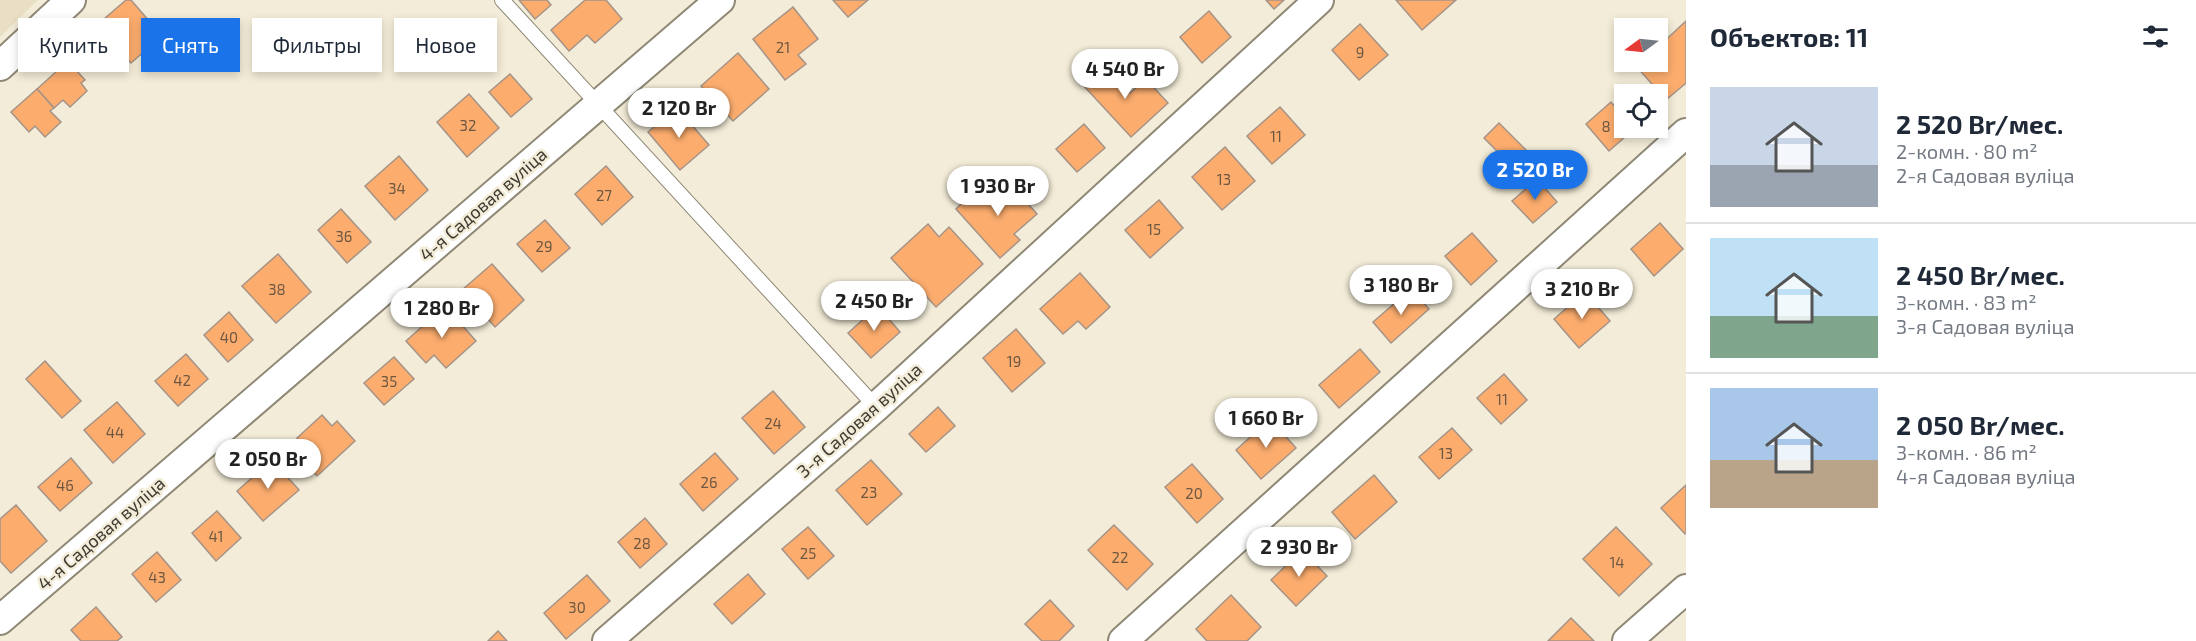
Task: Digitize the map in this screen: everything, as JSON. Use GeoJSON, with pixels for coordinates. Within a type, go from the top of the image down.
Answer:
{"type":"FeatureCollection","features":[{"type":"Feature","properties":{"kind":"street"},"geometry":{"type":"LineString","coordinates":[[0,66],[71,0]]}},
{"type":"Feature","properties":{"kind":"street","name":"4-я Садовая вуліца"},"geometry":{"type":"LineString","coordinates":[[0,620],[720,0]]}},
{"type":"Feature","properties":{"kind":"street","name":"3-я Садовая вуліца"},"geometry":{"type":"LineString","coordinates":[[608,641],[876,407],[1318,0]]}},
{"type":"Feature","properties":{"kind":"street"},"geometry":{"type":"LineString","coordinates":[[1123,641],[1686,133]]}},
{"type":"Feature","properties":{"kind":"street"},"geometry":{"type":"LineString","coordinates":[[1634,639],[1686,589]]}},
{"type":"Feature","properties":{"kind":"lane"},"geometry":{"type":"LineString","coordinates":[[502,0],[876,407]]}},
{"type":"Feature","properties":{"kind":"shaded area"},"geometry":{"type":"Polygon","coordinates":[[[0,0],[38,0],[18,18],[0,37],[0,0]]]}},
{"type":"Feature","properties":{"kind":"building"},"geometry":{"type":"Polygon","coordinates":[[[126,0],[131,0],[146,18],[141,18],[141,54],[131,63],[129,61],[129,18],[105,18],[126,0]]]}},
{"type":"Feature","properties":{"kind":"building"},"geometry":{"type":"Polygon","coordinates":[[[519,0],[547,0],[551,5],[535,19],[519,0]]]}},
{"type":"Feature","properties":{"kind":"building"},"geometry":{"type":"Polygon","coordinates":[[[585,0],[606,0],[622,19],[595,43],[587,35],[569,51],[551,30],[585,0]]]}},
{"type":"Feature","properties":{"kind":"building"},"geometry":{"type":"Polygon","coordinates":[[[833,0],[868,0],[848,17],[833,0]]]}},
{"type":"Feature","properties":{"kind":"building"},"geometry":{"type":"Polygon","coordinates":[[[1266,0],[1284,0],[1274,9],[1266,0]]]}},
{"type":"Feature","properties":{"kind":"building"},"geometry":{"type":"Polygon","coordinates":[[[1396,0],[1456,0],[1422,30],[1396,0]]]}},
{"type":"Feature","properties":{"kind":"building"},"geometry":{"type":"Polygon","coordinates":[[[793,7],[818,39],[798,55],[806,64],[785,80],[753,39],[793,7]]]}},
{"type":"Feature","properties":{"kind":"building"},"geometry":{"type":"Polygon","coordinates":[[[1209,11],[1231,37],[1202,63],[1180,37],[1209,11]]]}},
{"type":"Feature","properties":{"kind":"building"},"geometry":{"type":"Polygon","coordinates":[[[1686,21],[1686,83],[1668,98],[1668,84],[1652,84],[1641,72],[1668,72],[1668,38],[1686,21]]]}},
{"type":"Feature","properties":{"kind":"building"},"geometry":{"type":"Polygon","coordinates":[[[1360,24],[1388,55],[1359,80],[1332,50],[1360,24]]]}},
{"type":"Feature","properties":{"kind":"building"},"geometry":{"type":"Polygon","coordinates":[[[738,53],[769,89],[733,121],[701,86],[738,53]]]}},
{"type":"Feature","properties":{"kind":"building"},"geometry":{"type":"Polygon","coordinates":[[[1104,64],[1130,93],[1146,79],[1168,103],[1131,137],[1083,85],[1104,64]]]}},
{"type":"Feature","properties":{"kind":"building"},"geometry":{"type":"Polygon","coordinates":[[[56,72],[78,72],[85,80],[81,83],[87,91],[70,107],[63,100],[54,108],[37,89],[56,72]]]}},
{"type":"Feature","properties":{"kind":"building"},"geometry":{"type":"Polygon","coordinates":[[[510,74],[532,99],[511,117],[489,92],[510,74]]]}},
{"type":"Feature","properties":{"kind":"building"},"geometry":{"type":"Polygon","coordinates":[[[37,89],[54,108],[50,111],[61,122],[45,137],[35,126],[29,132],[11,112],[37,89]]]}},
{"type":"Feature","properties":{"kind":"building"},"geometry":{"type":"Polygon","coordinates":[[[469,94],[499,128],[467,157],[437,122],[469,94]]]}},
{"type":"Feature","properties":{"kind":"building"},"geometry":{"type":"Polygon","coordinates":[[[1611,102],[1614,106],[1614,138],[1624,138],[1609,151],[1586,124],[1611,102]]]}},
{"type":"Feature","properties":{"kind":"building"},"geometry":{"type":"Polygon","coordinates":[[[1280,107],[1305,135],[1272,164],[1247,136],[1280,107]]]}},
{"type":"Feature","properties":{"kind":"building"},"geometry":{"type":"Polygon","coordinates":[[[677,108],[709,145],[680,170],[648,132],[677,108]]]}},
{"type":"Feature","properties":{"kind":"building"},"geometry":{"type":"Polygon","coordinates":[[[1499,123],[1536,160],[1521,175],[1484,138],[1499,123]]]}},
{"type":"Feature","properties":{"kind":"building"},"geometry":{"type":"Polygon","coordinates":[[[1084,124],[1105,148],[1077,172],[1056,149],[1084,124]]]}},
{"type":"Feature","properties":{"kind":"building"},"geometry":{"type":"Polygon","coordinates":[[[1225,147],[1255,181],[1222,210],[1192,177],[1225,147]]]}},
{"type":"Feature","properties":{"kind":"building"},"geometry":{"type":"Polygon","coordinates":[[[399,156],[428,190],[395,220],[365,186],[399,156]]]}},
{"type":"Feature","properties":{"kind":"building"},"geometry":{"type":"Polygon","coordinates":[[[606,166],[633,197],[602,225],[575,194],[606,166]]]}},
{"type":"Feature","properties":{"kind":"building"},"geometry":{"type":"Polygon","coordinates":[[[1537,179],[1557,202],[1533,223],[1512,201],[1537,179]]]}},
{"type":"Feature","properties":{"kind":"building"},"geometry":{"type":"Polygon","coordinates":[[[1009,182],[1037,214],[1014,234],[1020,240],[1000,258],[956,209],[975,190],[986,203],[1009,182]]]}},
{"type":"Feature","properties":{"kind":"building"},"geometry":{"type":"Polygon","coordinates":[[[1159,200],[1183,228],[1150,258],[1125,230],[1159,200]]]}},
{"type":"Feature","properties":{"kind":"building"},"geometry":{"type":"Polygon","coordinates":[[[341,209],[371,242],[347,263],[318,230],[341,209]]]}},
{"type":"Feature","properties":{"kind":"building"},"geometry":{"type":"Polygon","coordinates":[[[545,220],[570,248],[542,272],[517,244],[545,220]]]}},
{"type":"Feature","properties":{"kind":"building"},"geometry":{"type":"Polygon","coordinates":[[[1660,223],[1683,249],[1654,276],[1631,249],[1660,223]]]}},
{"type":"Feature","properties":{"kind":"building"},"geometry":{"type":"Polygon","coordinates":[[[928,224],[939,237],[949,227],[983,264],[936,307],[891,258],[928,224]]]}},
{"type":"Feature","properties":{"kind":"building"},"geometry":{"type":"Polygon","coordinates":[[[1472,233],[1497,261],[1471,285],[1445,256],[1472,233]]]}},
{"type":"Feature","properties":{"kind":"building"},"geometry":{"type":"Polygon","coordinates":[[[278,254],[311,292],[276,323],[242,286],[278,254]]]}},
{"type":"Feature","properties":{"kind":"building"},"geometry":{"type":"Polygon","coordinates":[[[492,264],[524,300],[495,327],[462,290],[492,264]]]}},
{"type":"Feature","properties":{"kind":"building"},"geometry":{"type":"Polygon","coordinates":[[[1080,273],[1110,307],[1086,329],[1078,321],[1063,334],[1040,309],[1080,273]]]}},
{"type":"Feature","properties":{"kind":"building"},"geometry":{"type":"Polygon","coordinates":[[[1411,289],[1429,309],[1391,343],[1373,322],[1411,289]]]}},
{"type":"Feature","properties":{"kind":"building"},"geometry":{"type":"Polygon","coordinates":[[[1585,292],[1610,321],[1579,348],[1554,319],[1585,292]]]}},
{"type":"Feature","properties":{"kind":"building"},"geometry":{"type":"Polygon","coordinates":[[[445,306],[476,341],[446,368],[434,355],[426,363],[406,341],[445,306]]]}},
{"type":"Feature","properties":{"kind":"building"},"geometry":{"type":"Polygon","coordinates":[[[878,306],[900,332],[871,358],[848,333],[878,306]]]}},
{"type":"Feature","properties":{"kind":"building"},"geometry":{"type":"Polygon","coordinates":[[[229,312],[253,340],[228,362],[204,335],[229,312]]]}},
{"type":"Feature","properties":{"kind":"building"},"geometry":{"type":"Polygon","coordinates":[[[1016,329],[1045,363],[1012,392],[983,358],[1016,329]]]}},
{"type":"Feature","properties":{"kind":"building"},"geometry":{"type":"Polygon","coordinates":[[[1360,349],[1380,372],[1339,408],[1319,385],[1360,349]]]}},
{"type":"Feature","properties":{"kind":"building"},"geometry":{"type":"Polygon","coordinates":[[[186,354],[208,379],[178,406],[155,381],[186,354]]]}},
{"type":"Feature","properties":{"kind":"building"},"geometry":{"type":"Polygon","coordinates":[[[394,357],[414,379],[384,405],[364,383],[394,357]]]}},
{"type":"Feature","properties":{"kind":"building"},"geometry":{"type":"Polygon","coordinates":[[[45,361],[81,401],[62,418],[26,379],[45,361]]]}},
{"type":"Feature","properties":{"kind":"building"},"geometry":{"type":"Polygon","coordinates":[[[1504,374],[1527,400],[1501,424],[1477,398],[1504,374]]]}},
{"type":"Feature","properties":{"kind":"building"},"geometry":{"type":"Polygon","coordinates":[[[773,391],[805,427],[774,454],[742,418],[773,391]]]}},
{"type":"Feature","properties":{"kind":"building"},"geometry":{"type":"Polygon","coordinates":[[[117,402],[145,434],[113,463],[84,430],[117,402]]]}},
{"type":"Feature","properties":{"kind":"building"},"geometry":{"type":"Polygon","coordinates":[[[938,407],[955,426],[926,452],[909,434],[938,407]]]}},
{"type":"Feature","properties":{"kind":"building"},"geometry":{"type":"Polygon","coordinates":[[[322,415],[332,426],[337,421],[355,441],[317,476],[299,456],[307,449],[297,438],[322,415]]]}},
{"type":"Feature","properties":{"kind":"building"},"geometry":{"type":"Polygon","coordinates":[[[1270,419],[1296,448],[1261,479],[1236,450],[1270,419]]]}},
{"type":"Feature","properties":{"kind":"building"},"geometry":{"type":"Polygon","coordinates":[[[1452,428],[1472,450],[1439,479],[1419,457],[1452,428]]]}},
{"type":"Feature","properties":{"kind":"building"},"geometry":{"type":"Polygon","coordinates":[[[715,453],[738,479],[703,511],[680,484],[715,453]]]}},
{"type":"Feature","properties":{"kind":"building"},"geometry":{"type":"Polygon","coordinates":[[[71,458],[92,483],[60,511],[38,487],[71,458]]]}},
{"type":"Feature","properties":{"kind":"building"},"geometry":{"type":"Polygon","coordinates":[[[272,460],[299,490],[263,521],[237,491],[272,460]]]}},
{"type":"Feature","properties":{"kind":"building"},"geometry":{"type":"Polygon","coordinates":[[[871,460],[902,494],[867,525],[836,490],[871,460]]]}},
{"type":"Feature","properties":{"kind":"building"},"geometry":{"type":"Polygon","coordinates":[[[1192,464],[1223,499],[1197,523],[1165,487],[1192,464]]]}},
{"type":"Feature","properties":{"kind":"building"},"geometry":{"type":"Polygon","coordinates":[[[1374,475],[1397,502],[1355,539],[1332,512],[1374,475]]]}},
{"type":"Feature","properties":{"kind":"building"},"geometry":{"type":"Polygon","coordinates":[[[1686,485],[1686,533],[1685,534],[1661,508],[1686,485]]]}},
{"type":"Feature","properties":{"kind":"building"},"geometry":{"type":"Polygon","coordinates":[[[16,505],[47,541],[11,573],[0,561],[0,519],[16,505]]]}},
{"type":"Feature","properties":{"kind":"building"},"geometry":{"type":"Polygon","coordinates":[[[217,511],[241,538],[216,561],[192,533],[217,511]]]}},
{"type":"Feature","properties":{"kind":"building"},"geometry":{"type":"Polygon","coordinates":[[[645,518],[667,544],[640,568],[618,542],[645,518]]]}},
{"type":"Feature","properties":{"kind":"building"},"geometry":{"type":"Polygon","coordinates":[[[1114,525],[1153,564],[1127,590],[1088,550],[1114,525]]]}},
{"type":"Feature","properties":{"kind":"building"},"geometry":{"type":"Polygon","coordinates":[[[808,527],[834,556],[808,579],[782,549],[808,527]]]}},
{"type":"Feature","properties":{"kind":"building"},"geometry":{"type":"Polygon","coordinates":[[[1616,527],[1652,564],[1619,596],[1583,559],[1616,527]]]}},
{"type":"Feature","properties":{"kind":"building"},"geometry":{"type":"Polygon","coordinates":[[[1302,550],[1327,576],[1296,606],[1271,580],[1302,550]]]}},
{"type":"Feature","properties":{"kind":"building"},"geometry":{"type":"Polygon","coordinates":[[[157,552],[181,580],[156,602],[132,574],[157,552]]]}},
{"type":"Feature","properties":{"kind":"building"},"geometry":{"type":"Polygon","coordinates":[[[748,574],[765,594],[732,624],[714,604],[748,574]]]}},
{"type":"Feature","properties":{"kind":"building"},"geometry":{"type":"Polygon","coordinates":[[[587,575],[610,601],[566,639],[544,613],[587,575]]]}},
{"type":"Feature","properties":{"kind":"building"},"geometry":{"type":"Polygon","coordinates":[[[1231,595],[1261,627],[1247,641],[1207,641],[1196,629],[1231,595]]]}},
{"type":"Feature","properties":{"kind":"building"},"geometry":{"type":"Polygon","coordinates":[[[1050,600],[1074,626],[1059,641],[1042,641],[1025,624],[1050,600]]]}},
{"type":"Feature","properties":{"kind":"building"},"geometry":{"type":"Polygon","coordinates":[[[96,607],[122,637],[117,641],[81,641],[71,630],[96,607]]]}},
{"type":"Feature","properties":{"kind":"building"},"geometry":{"type":"Polygon","coordinates":[[[1571,618],[1594,641],[1548,641],[1571,618]]]}},
{"type":"Feature","properties":{"kind":"building"},"geometry":{"type":"Polygon","coordinates":[[[498,631],[507,641],[488,641],[498,631]]]}}]}
